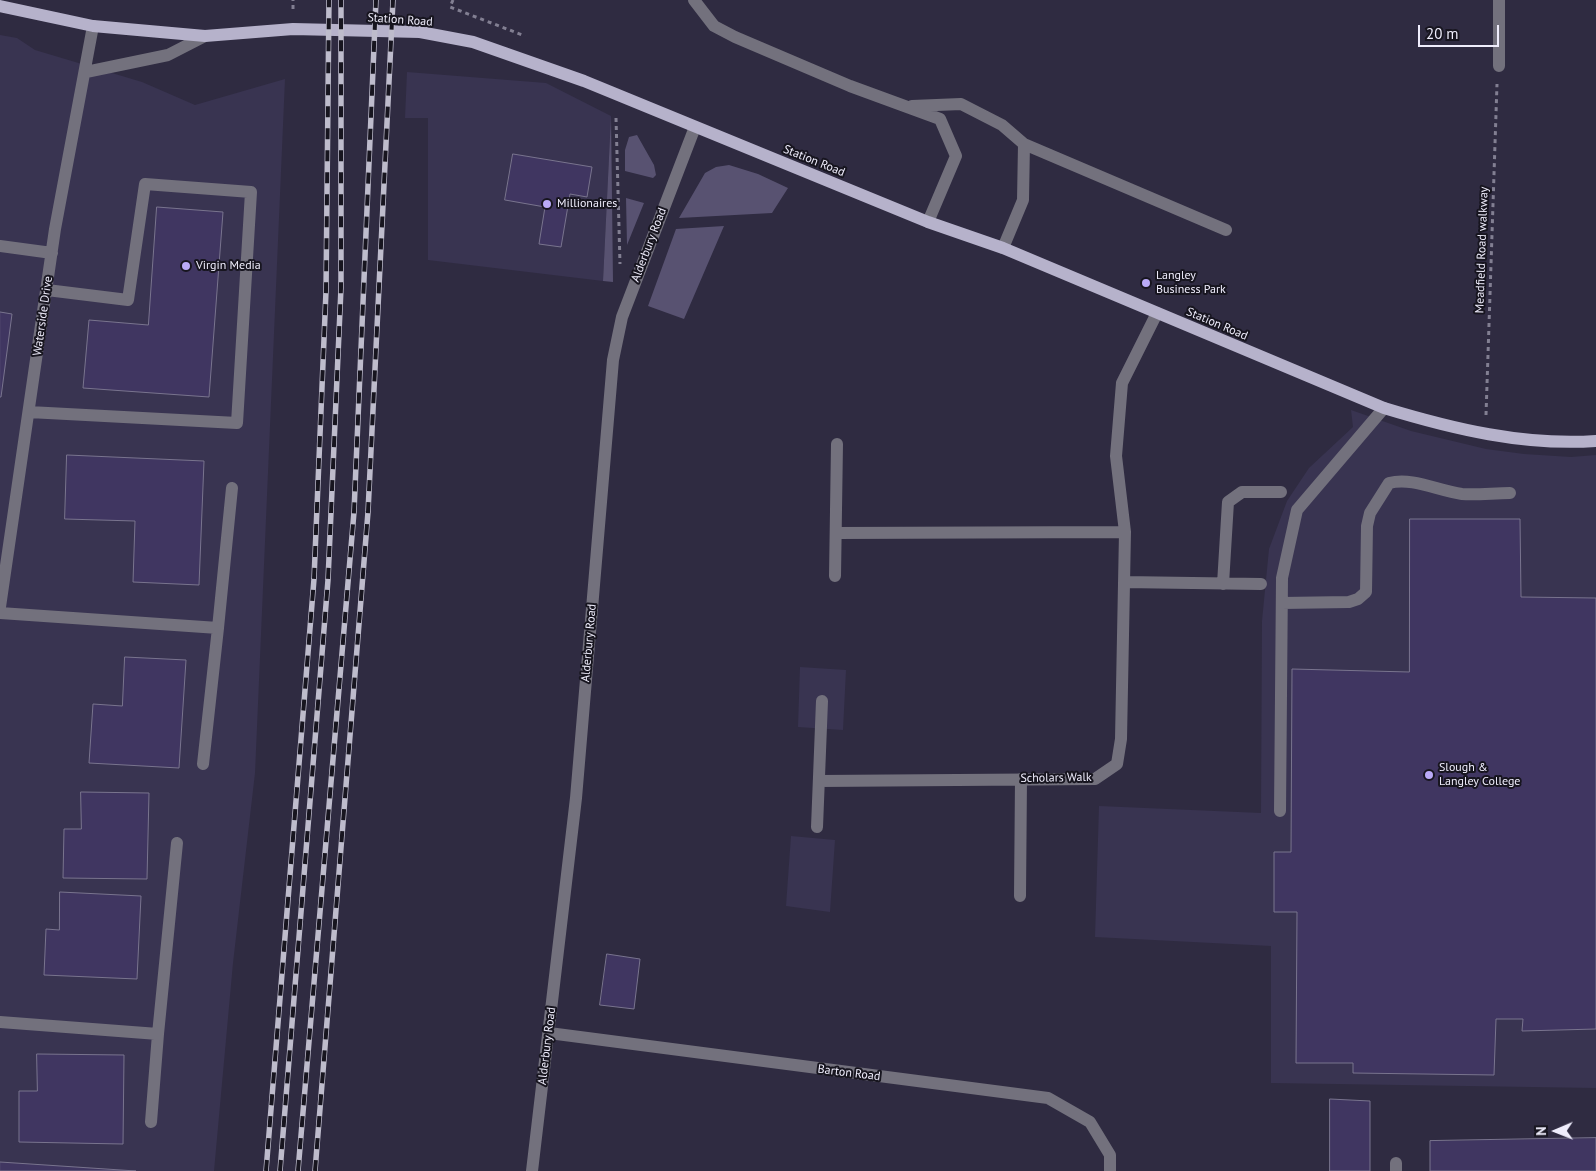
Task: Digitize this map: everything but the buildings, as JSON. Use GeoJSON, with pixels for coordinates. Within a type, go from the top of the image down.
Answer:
{"type":"FeatureCollection","features":[{"type":"Feature","properties":{"kind":"main road","name":"Station Road"},"geometry":{"type":"LineString","coordinates":[[0,6],[16,5],[93,26],[205,36],[293,29],[420,32],[473,42],[584,81],[928,222],[1003,248],[1384,408],[1442,425],[1486,434],[1566,443],[1596,441]]}},
{"type":"Feature","properties":{"kind":"street"},"geometry":{"type":"LineString","coordinates":[[694,0],[714,26],[735,37],[850,86],[940,119],[956,156],[928,222]]}},
{"type":"Feature","properties":{"kind":"street"},"geometry":{"type":"LineString","coordinates":[[1499,0],[1499,66]]}},
{"type":"Feature","properties":{"kind":"street","name":"Waterside Drive"},"geometry":{"type":"LineString","coordinates":[[0,607],[52,254],[93,26]]}},
{"type":"Feature","properties":{"kind":"street"},"geometry":{"type":"LineString","coordinates":[[86,72],[168,54],[205,36]]}},
{"type":"Feature","properties":{"kind":"street"},"geometry":{"type":"LineString","coordinates":[[905,106],[961,104],[1002,125],[1024,144],[1226,230]]}},
{"type":"Feature","properties":{"kind":"street","name":"Alderbury Road"},"geometry":{"type":"LineString","coordinates":[[532,1171],[576,798],[613,360],[622,317],[695,127]]}},
{"type":"Feature","properties":{"kind":"street"},"geometry":{"type":"LineString","coordinates":[[1003,248],[1023,200],[1024,144]]}},
{"type":"Feature","properties":{"kind":"street"},"geometry":{"type":"LineString","coordinates":[[28,412],[237,423],[251,192],[145,184],[128,300],[47,290]]}},
{"type":"Feature","properties":{"kind":"street"},"geometry":{"type":"LineString","coordinates":[[0,246],[52,254]]}},
{"type":"Feature","properties":{"kind":"street","name":"Scholars Walk"},"geometry":{"type":"LineString","coordinates":[[819,781],[1095,779],[1117,764],[1121,740],[1125,532],[1116,456],[1122,383],[1157,313]]}},
{"type":"Feature","properties":{"kind":"street"},"geometry":{"type":"LineString","coordinates":[[1280,811],[1282,578],[1298,510],[1384,408]]}},
{"type":"Feature","properties":{"kind":"street"},"geometry":{"type":"LineString","coordinates":[[835,576],[837,444]]}},
{"type":"Feature","properties":{"kind":"street"},"geometry":{"type":"LineString","coordinates":[[1282,603],[1349,602],[1358,599],[1366,592],[1366,526],[1370,513],[1389,483],[1402,480],[1440,491],[1464,494],[1510,493]]}},
{"type":"Feature","properties":{"kind":"street"},"geometry":{"type":"LineString","coordinates":[[203,764],[232,488]]}},
{"type":"Feature","properties":{"kind":"street"},"geometry":{"type":"LineString","coordinates":[[1223,584],[1228,502],[1242,492],[1280,492]]}},
{"type":"Feature","properties":{"kind":"street"},"geometry":{"type":"LineString","coordinates":[[836,533],[1125,532]]}},
{"type":"Feature","properties":{"kind":"street"},"geometry":{"type":"LineString","coordinates":[[1124,582],[1261,584]]}},
{"type":"Feature","properties":{"kind":"street"},"geometry":{"type":"LineString","coordinates":[[0,613],[218,628]]}},
{"type":"Feature","properties":{"kind":"street"},"geometry":{"type":"LineString","coordinates":[[818,827],[822,702]]}},
{"type":"Feature","properties":{"kind":"street"},"geometry":{"type":"LineString","coordinates":[[1020,896],[1021,779]]}},
{"type":"Feature","properties":{"kind":"street"},"geometry":{"type":"LineString","coordinates":[[151,1122],[177,843]]}},
{"type":"Feature","properties":{"kind":"street"},"geometry":{"type":"LineString","coordinates":[[0,1022],[158,1034]]}},
{"type":"Feature","properties":{"kind":"street","name":"Barton Road"},"geometry":{"type":"LineString","coordinates":[[549,1033],[1048,1098],[1090,1122],[1110,1155],[1110,1171]]}},
{"type":"Feature","properties":{"kind":"path"},"geometry":{"type":"LineString","coordinates":[[450,7],[453,0]]}},
{"type":"Feature","properties":{"kind":"path","name":"Meadfield Road walkway"},"geometry":{"type":"LineString","coordinates":[[1486,434],[1495,105],[1499,66]]}},
{"type":"Feature","properties":{"kind":"path"},"geometry":{"type":"LineString","coordinates":[[616,118],[620,270]]}},
{"type":"Feature","properties":{"kind":"shaded area"},"geometry":{"type":"Polygon","coordinates":[[[0,35],[17,38],[35,50],[142,82],[195,105],[285,79],[255,773],[233,963],[214,1171],[0,1171],[0,35]]]}},
{"type":"Feature","properties":{"kind":"shaded area"},"geometry":{"type":"Polygon","coordinates":[[[407,72],[546,83],[611,116],[603,281],[428,260],[428,118],[405,118],[407,72]]]}},
{"type":"Feature","properties":{"kind":"shaded area"},"geometry":{"type":"Polygon","coordinates":[[[611,116],[613,282],[603,281],[611,116]]]}},
{"type":"Feature","properties":{"kind":"shaded area"},"geometry":{"type":"Polygon","coordinates":[[[637,135],[654,165],[656,175],[653,178],[625,171],[625,150],[629,137],[637,135]]]}},
{"type":"Feature","properties":{"kind":"shaded area"},"geometry":{"type":"Polygon","coordinates":[[[729,165],[758,174],[788,188],[772,213],[679,218],[705,173],[716,167],[729,165]]]}},
{"type":"Feature","properties":{"kind":"shaded area"},"geometry":{"type":"Polygon","coordinates":[[[626,198],[644,203],[627,245],[626,198]]]}},
{"type":"Feature","properties":{"kind":"shaded area"},"geometry":{"type":"Polygon","coordinates":[[[724,226],[684,319],[648,306],[676,229],[724,226]]]}},
{"type":"Feature","properties":{"kind":"shaded area","name":"Slough & Langley College"},"geometry":{"type":"Polygon","coordinates":[[[1351,410],[1411,431],[1486,449],[1571,457],[1596,455],[1596,1088],[1271,1083],[1271,946],[1095,937],[1099,806],[1261,813],[1262,621],[1269,549],[1287,501],[1309,468],[1353,427],[1351,410]]]}},
{"type":"Feature","properties":{"kind":"shaded area"},"geometry":{"type":"Polygon","coordinates":[[[800,667],[846,670],[843,730],[798,727],[800,667]]]}},
{"type":"Feature","properties":{"kind":"shaded area"},"geometry":{"type":"Polygon","coordinates":[[[791,836],[835,840],[830,912],[786,906],[791,836]]]}},
{"type":"Feature","properties":{"kind":"railway"},"geometry":{"type":"LineString","coordinates":[[266,1171],[314,579],[326,291],[329,0]]}},
{"type":"Feature","properties":{"kind":"railway"},"geometry":{"type":"LineString","coordinates":[[280,1171],[328,580],[341,288],[341,0]]}},
{"type":"Feature","properties":{"kind":"railway"},"geometry":{"type":"LineString","coordinates":[[298,1171],[354,512],[376,0]]}},
{"type":"Feature","properties":{"kind":"railway"},"geometry":{"type":"LineString","coordinates":[[315,1171],[368,512],[393,0]]}},
{"type":"Feature","properties":{"kind":"place","name":"Millionaires"},"geometry":{"type":"Point","coordinates":[547,204]}},
{"type":"Feature","properties":{"kind":"place","name":"Virgin Media"},"geometry":{"type":"Point","coordinates":[186,266]}},
{"type":"Feature","properties":{"kind":"place","name":"Langley Business Park"},"geometry":{"type":"Point","coordinates":[1146,283]}},
{"type":"Feature","properties":{"kind":"place","name":"Slough & Langley College"},"geometry":{"type":"Point","coordinates":[1429,775]}}]}
